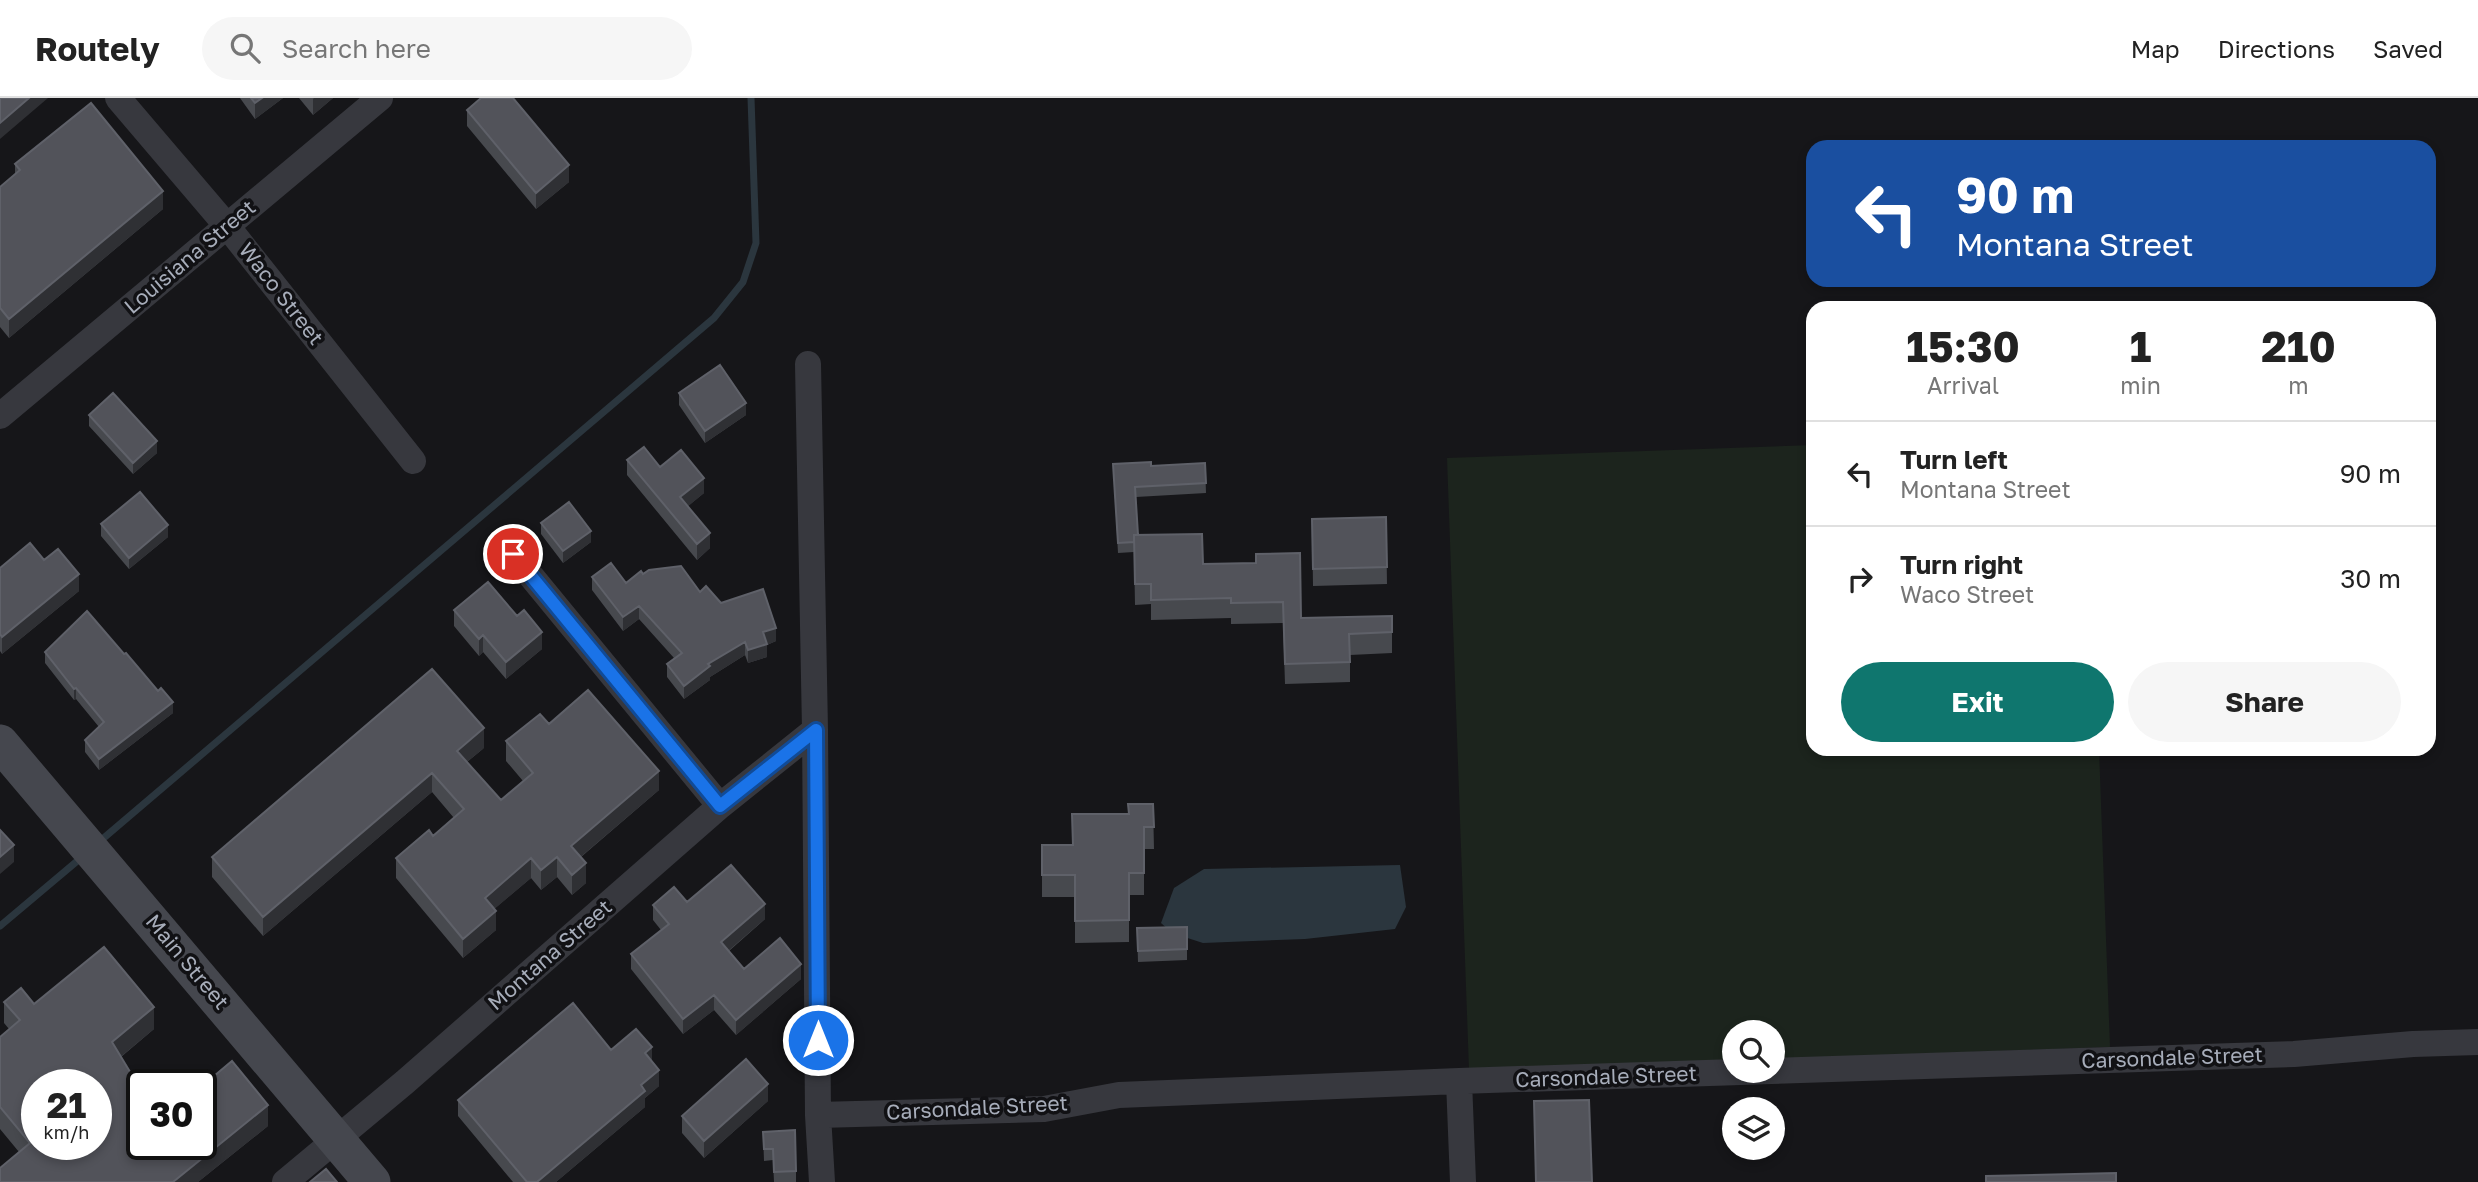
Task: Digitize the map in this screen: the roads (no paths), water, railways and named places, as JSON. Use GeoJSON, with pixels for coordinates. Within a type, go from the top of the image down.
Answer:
{"type":"FeatureCollection","features":[{"type":"Feature","properties":{"kind":"street","name":"Waco Street"},"geometry":{"type":"LineString","coordinates":[[118,98],[227,226],[413,461]]}},
{"type":"Feature","properties":{"kind":"street","name":"Louisiana Street"},"geometry":{"type":"LineString","coordinates":[[0,416],[380,98]]}},
{"type":"Feature","properties":{"kind":"street"},"geometry":{"type":"LineString","coordinates":[[808,364],[816,730],[818,1115],[822,1182]]}},
{"type":"Feature","properties":{"kind":"street"},"geometry":{"type":"LineString","coordinates":[[513,554],[720,806]]}},
{"type":"Feature","properties":{"kind":"street","name":"Montana Street"},"geometry":{"type":"LineString","coordinates":[[285,1182],[415,1073],[720,806],[816,730]]}},
{"type":"Feature","properties":{"kind":"street","name":"Main Street"},"geometry":{"type":"LineString","coordinates":[[0,743],[372,1182]]}},
{"type":"Feature","properties":{"kind":"street","name":"Carsondale Street"},"geometry":{"type":"LineString","coordinates":[[818,1115],[1044,1109],[1119,1095],[2294,1055],[2413,1044],[2478,1042]]}},
{"type":"Feature","properties":{"kind":"street"},"geometry":{"type":"LineString","coordinates":[[1459,1082],[1463,1182]]}},
{"type":"Feature","properties":{"kind":"waterway"},"geometry":{"type":"LineString","coordinates":[[99,842],[714,318],[743,282],[756,243],[751,98]]}},
{"type":"Feature","properties":{"kind":"waterway"},"geometry":{"type":"LineString","coordinates":[[0,926],[82,857]]}}]}
